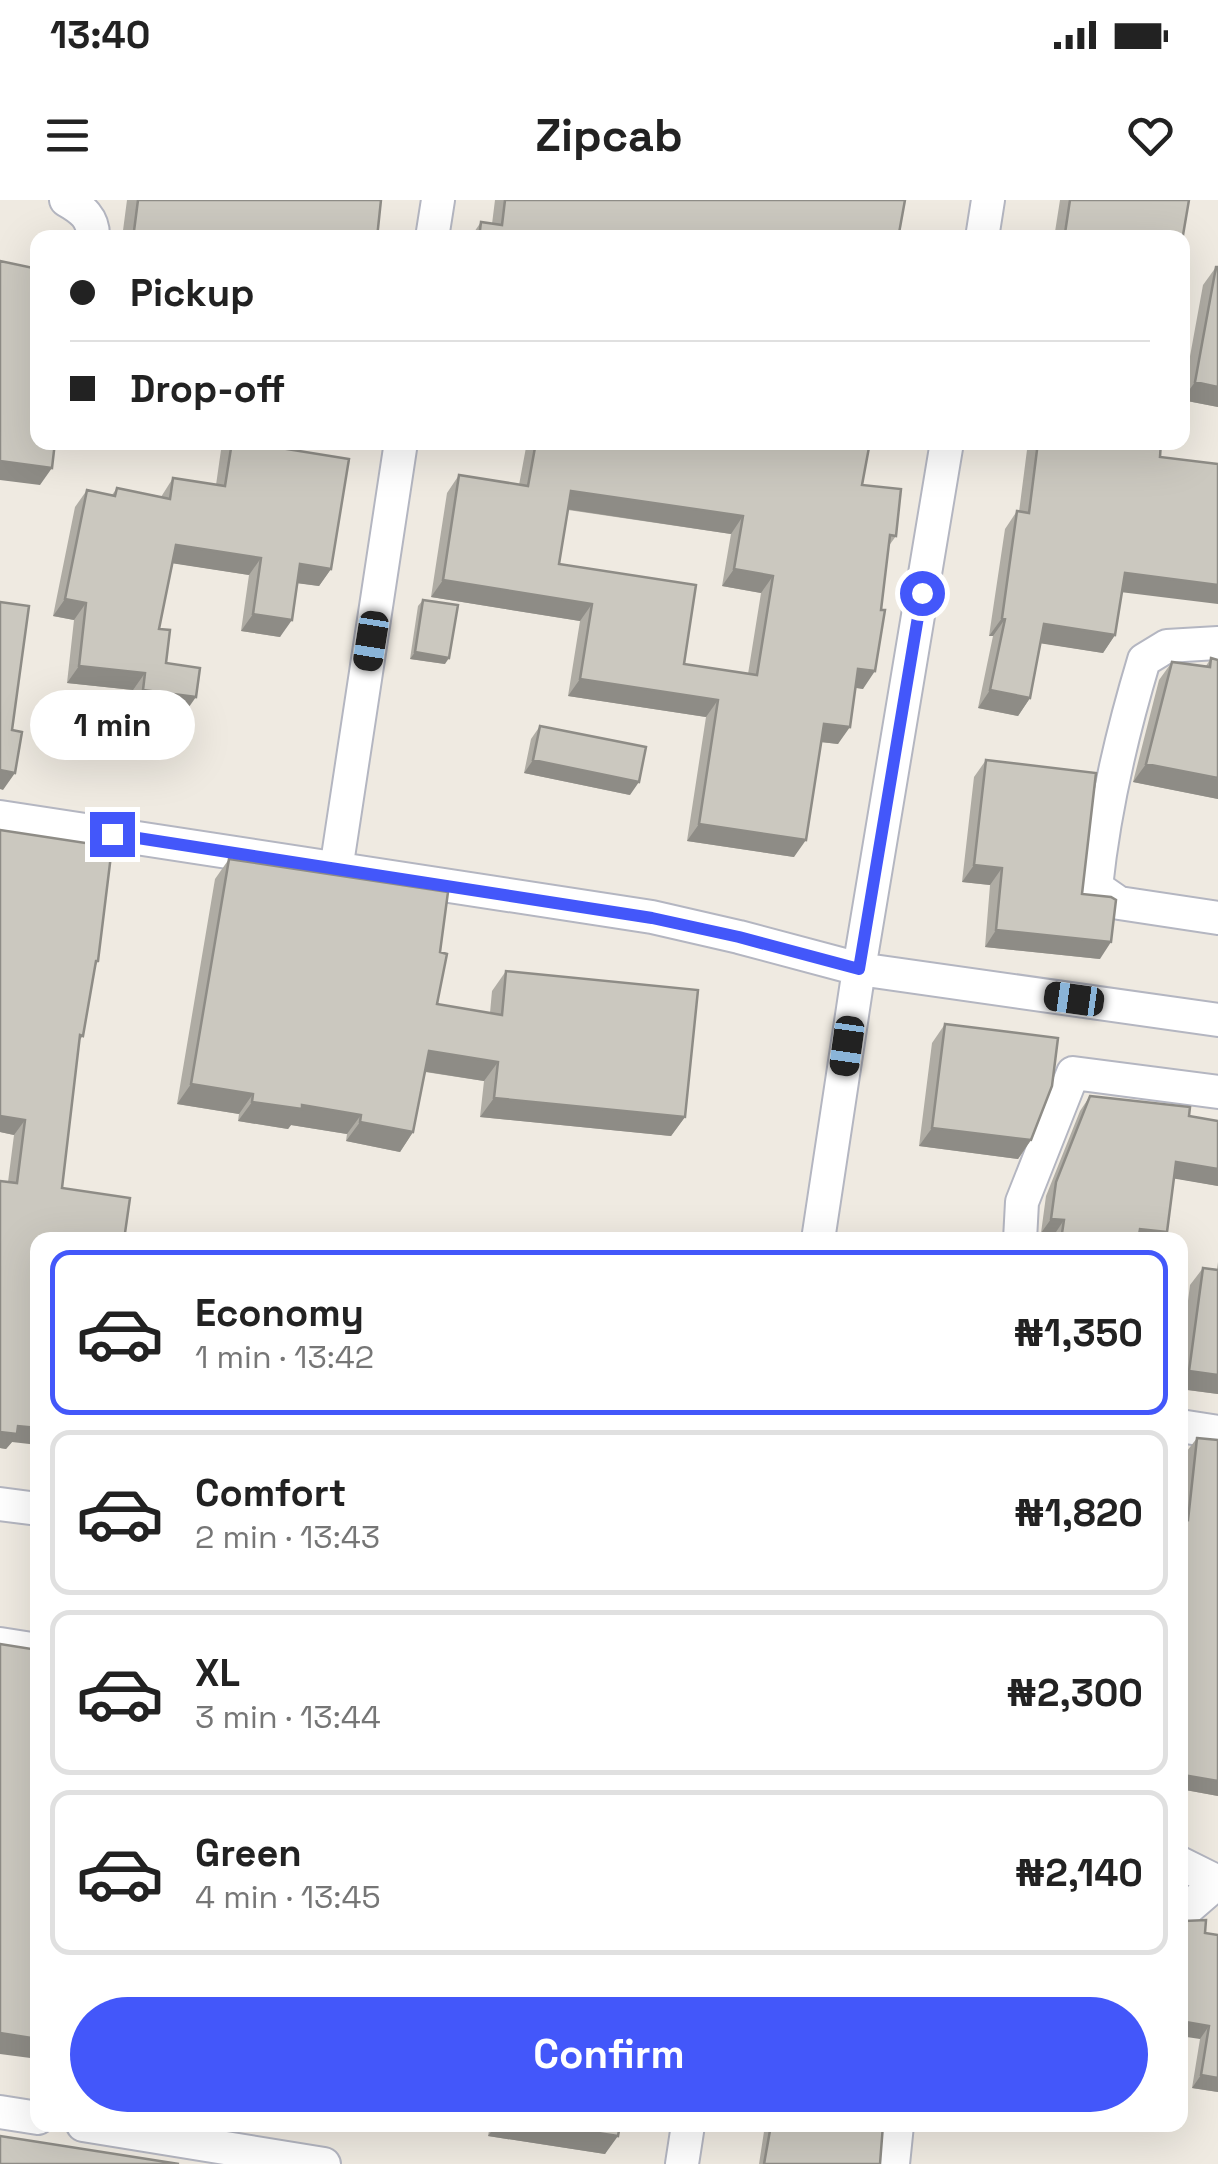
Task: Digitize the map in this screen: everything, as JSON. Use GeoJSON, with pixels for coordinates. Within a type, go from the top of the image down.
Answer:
{"type":"FeatureCollection","features":[{"type":"Feature","properties":{"kind":"street"},"geometry":{"type":"LineString","coordinates":[[66,200],[89,217],[94,230]]}},
{"type":"Feature","properties":{"kind":"street"},"geometry":{"type":"LineString","coordinates":[[433,230],[438,200]]}},
{"type":"Feature","properties":{"kind":"street"},"geometry":{"type":"LineString","coordinates":[[983,230],[988,200]]}},
{"type":"Feature","properties":{"kind":"street"},"geometry":{"type":"LineString","coordinates":[[336,870],[395,450]]}},
{"type":"Feature","properties":{"kind":"street"},"geometry":{"type":"LineString","coordinates":[[819,1232],[946,450]]}},
{"type":"Feature","properties":{"kind":"street"},"geometry":{"type":"LineString","coordinates":[[1218,644],[1167,646],[1144,660],[1101,840],[1096,886],[1119,904],[1218,918]]}},
{"type":"Feature","properties":{"kind":"street"},"geometry":{"type":"LineString","coordinates":[[0,817],[652,918],[859,969],[1218,1020]]}},
{"type":"Feature","properties":{"kind":"street"},"geometry":{"type":"LineString","coordinates":[[1020,1232],[1022,1202],[1073,1073],[1218,1092]]}},
{"type":"Feature","properties":{"kind":"street"},"geometry":{"type":"LineString","coordinates":[[1188,1427],[1218,1432]]}},
{"type":"Feature","properties":{"kind":"street"},"geometry":{"type":"LineString","coordinates":[[0,1504],[30,1508]]}},
{"type":"Feature","properties":{"kind":"street"},"geometry":{"type":"LineString","coordinates":[[0,1644],[30,1649]]}},
{"type":"Feature","properties":{"kind":"street"},"geometry":{"type":"LineString","coordinates":[[1188,1867],[1218,1882],[1188,1908]]}},
{"type":"Feature","properties":{"kind":"street"},"geometry":{"type":"LineString","coordinates":[[0,2112],[30,2117]]}},
{"type":"Feature","properties":{"kind":"street"},"geometry":{"type":"LineString","coordinates":[[180,2132],[236,2136],[324,2164]]}},
{"type":"Feature","properties":{"kind":"street"},"geometry":{"type":"LineString","coordinates":[[682,2164],[687,2132]]}},
{"type":"Feature","properties":{"kind":"street"},"geometry":{"type":"LineString","coordinates":[[892,2164],[896,2132]]}},
{"type":"Feature","properties":{"kind":"building"},"geometry":{"type":"Polygon","coordinates":[[[138,200],[381,200],[378,230],[134,230],[138,200]]]}},
{"type":"Feature","properties":{"kind":"building"},"geometry":{"type":"Polygon","coordinates":[[[505,200],[905,200],[900,230],[480,230],[481,222],[502,225],[505,200]]]}},
{"type":"Feature","properties":{"kind":"building"},"geometry":{"type":"Polygon","coordinates":[[[1070,200],[1189,200],[1184,230],[1065,230],[1070,200]]]}},
{"type":"Feature","properties":{"kind":"building"},"geometry":{"type":"Polygon","coordinates":[[[0,261],[30,267],[30,450],[54,450],[52,468],[0,461],[0,261]]]}},
{"type":"Feature","properties":{"kind":"building"},"geometry":{"type":"Polygon","coordinates":[[[1218,267],[1218,387],[1195,382],[1218,267]]]}},
{"type":"Feature","properties":{"kind":"building"},"geometry":{"type":"Polygon","coordinates":[[[231,450],[293,450],[349,459],[331,569],[300,564],[292,620],[253,614],[261,558],[176,545],[159,629],[170,630],[166,663],[200,668],[196,697],[143,690],[145,673],[79,666],[86,603],[65,599],[87,490],[115,496],[117,488],[170,499],[173,478],[225,486],[231,450]]]}},
{"type":"Feature","properties":{"kind":"building"},"geometry":{"type":"Polygon","coordinates":[[[535,450],[869,450],[862,485],[901,489],[896,536],[890,535],[881,610],[885,610],[875,671],[858,669],[850,727],[824,724],[806,840],[699,824],[718,700],[580,679],[592,604],[443,580],[459,475],[528,486],[535,450]],[[571,491],[559,564],[696,585],[684,664],[757,675],[773,576],[734,569],[743,516],[571,491]]]}},
{"type":"Feature","properties":{"kind":"building"},"geometry":{"type":"Polygon","coordinates":[[[1037,450],[1160,450],[1160,457],[1218,464],[1218,585],[1125,573],[1115,635],[1044,624],[1030,698],[990,690],[1005,619],[1002,618],[1017,511],[1029,513],[1037,450]]]}},
{"type":"Feature","properties":{"kind":"building"},"geometry":{"type":"Polygon","coordinates":[[[423,600],[458,605],[449,658],[415,652],[423,600]]]}},
{"type":"Feature","properties":{"kind":"building"},"geometry":{"type":"Polygon","coordinates":[[[0,602],[29,606],[12,730],[22,732],[15,773],[0,770],[0,602]]]}},
{"type":"Feature","properties":{"kind":"building"},"geometry":{"type":"Polygon","coordinates":[[[1211,658],[1218,660],[1218,778],[1146,764],[1172,662],[1210,667],[1211,658]]]}},
{"type":"Feature","properties":{"kind":"building"},"geometry":{"type":"Polygon","coordinates":[[[540,726],[646,747],[639,782],[533,760],[540,726]]]}},
{"type":"Feature","properties":{"kind":"building"},"geometry":{"type":"Polygon","coordinates":[[[986,760],[1096,773],[1082,894],[1116,900],[1111,942],[996,930],[1002,868],[974,865],[986,760]]]}},
{"type":"Feature","properties":{"kind":"building"},"geometry":{"type":"Polygon","coordinates":[[[0,830],[112,847],[98,961],[83,1036],[80,1035],[62,1188],[130,1198],[125,1232],[30,1232],[30,1427],[18,1426],[17,1434],[0,1432],[0,1181],[17,1183],[25,1120],[0,1116],[0,830]]]}},
{"type":"Feature","properties":{"kind":"building"},"geometry":{"type":"Polygon","coordinates":[[[229,859],[448,892],[440,952],[447,954],[437,1004],[502,1015],[506,971],[698,990],[685,1117],[494,1098],[498,1062],[429,1051],[413,1132],[360,1122],[361,1115],[252,1102],[253,1094],[191,1084],[229,859]]]}},
{"type":"Feature","properties":{"kind":"building"},"geometry":{"type":"Polygon","coordinates":[[[945,1024],[1058,1038],[1052,1086],[1031,1140],[932,1128],[945,1024]]]}},
{"type":"Feature","properties":{"kind":"building"},"geometry":{"type":"Polygon","coordinates":[[[1090,1096],[1190,1107],[1189,1116],[1218,1121],[1218,1169],[1176,1162],[1167,1232],[1062,1232],[1064,1220],[1051,1219],[1056,1182],[1090,1096]]]}},
{"type":"Feature","properties":{"kind":"building"},"geometry":{"type":"Polygon","coordinates":[[[1203,1268],[1218,1270],[1218,1375],[1189,1371],[1203,1268]]]}},
{"type":"Feature","properties":{"kind":"building"},"geometry":{"type":"Polygon","coordinates":[[[1197,1438],[1218,1440],[1218,1781],[1188,1776],[1188,1520],[1197,1438]]]}},
{"type":"Feature","properties":{"kind":"building"},"geometry":{"type":"Polygon","coordinates":[[[0,1644],[30,1649],[30,2038],[0,2033],[0,1644]]]}},
{"type":"Feature","properties":{"kind":"building"},"geometry":{"type":"Polygon","coordinates":[[[1206,1920],[1205,1933],[1218,1935],[1218,2078],[1201,2075],[1209,2026],[1188,2022],[1188,1921],[1206,1920]]]}},
{"type":"Feature","properties":{"kind":"building"},"geometry":{"type":"Polygon","coordinates":[[[770,2132],[882,2132],[880,2164],[764,2164],[770,2132]]]}},
{"type":"Feature","properties":{"kind":"building"},"geometry":{"type":"Polygon","coordinates":[[[0,2136],[179,2164],[0,2164],[0,2136]]]}},
{"type":"Feature","properties":{"kind":"route"},"geometry":{"type":"LineString","coordinates":[[112,834],[652,918],[859,969],[922,593]]}}]}
